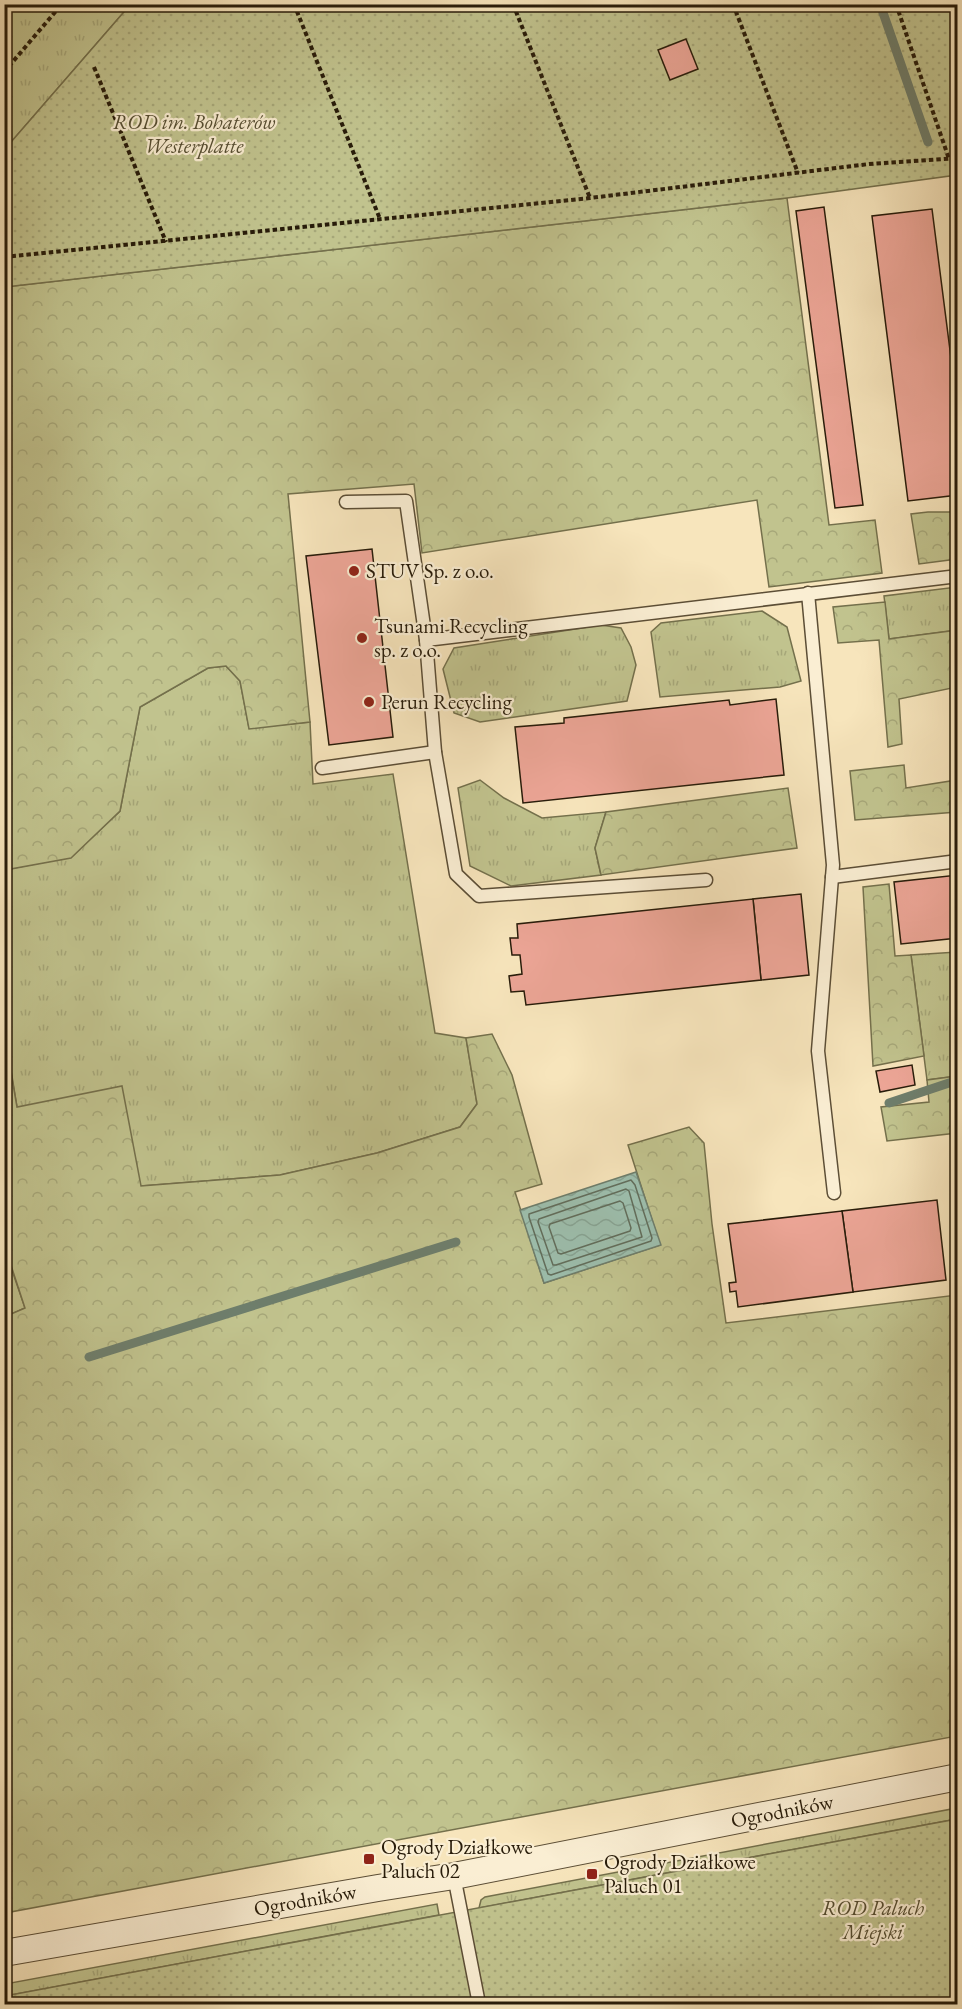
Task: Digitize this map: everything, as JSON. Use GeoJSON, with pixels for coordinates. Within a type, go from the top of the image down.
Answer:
{"type":"FeatureCollection","features":[{"type":"Feature","properties":{"kind":"street","name":"Ogrodników"},"geometry":{"type":"LineString","coordinates":[[4,1953],[454,1876],[957,1778]]}},
{"type":"Feature","properties":{"kind":"lane"},"geometry":{"type":"LineString","coordinates":[[346,502],[406,501],[426,640],[435,752],[456,874],[479,896],[705,880]]}},
{"type":"Feature","properties":{"kind":"lane"},"geometry":{"type":"LineString","coordinates":[[426,640],[808,592],[957,576]]}},
{"type":"Feature","properties":{"kind":"lane"},"geometry":{"type":"LineString","coordinates":[[808,592],[833,865],[818,1051],[834,1193]]}},
{"type":"Feature","properties":{"kind":"lane"},"geometry":{"type":"LineString","coordinates":[[322,768],[435,752]]}},
{"type":"Feature","properties":{"kind":"lane"},"geometry":{"type":"LineString","coordinates":[[832,877],[957,861]]}},
{"type":"Feature","properties":{"kind":"lane"},"geometry":{"type":"LineString","coordinates":[[454,1876],[478,2004]]}},
{"type":"Feature","properties":{"kind":"path"},"geometry":{"type":"LineString","coordinates":[[4,72],[62,4]]}},
{"type":"Feature","properties":{"kind":"path"},"geometry":{"type":"LineString","coordinates":[[294,4],[380,219]]}},
{"type":"Feature","properties":{"kind":"path"},"geometry":{"type":"LineString","coordinates":[[513,4],[590,198]]}},
{"type":"Feature","properties":{"kind":"path"},"geometry":{"type":"LineString","coordinates":[[733,4],[798,173]]}},
{"type":"Feature","properties":{"kind":"path"},"geometry":{"type":"LineString","coordinates":[[896,4],[949,159]]}},
{"type":"Feature","properties":{"kind":"path"},"geometry":{"type":"LineString","coordinates":[[94,67],[166,242]]}},
{"type":"Feature","properties":{"kind":"path"},"geometry":{"type":"LineString","coordinates":[[4,257],[590,198],[869,164],[957,158]]}},
{"type":"Feature","properties":{"kind":"green space"},"geometry":{"type":"Polygon","coordinates":[[[4,5],[130,5],[5,149],[4,5]]]}},
{"type":"Feature","properties":{"kind":"green space","name":"ROD im. Bohaterów Westerplatte"},"geometry":{"type":"Polygon","coordinates":[[[130,5],[957,5],[957,175],[787,198],[5,287],[5,149],[130,5]]]}},
{"type":"Feature","properties":{"kind":"green space"},"geometry":{"type":"Polygon","coordinates":[[[787,198],[829,525],[875,520],[882,573],[769,587],[757,500],[422,553],[414,484],[288,494],[310,722],[249,729],[240,681],[226,666],[208,668],[140,707],[120,811],[71,858],[5,870],[5,287],[787,198]]]}},
{"type":"Feature","properties":{"kind":"green space"},"geometry":{"type":"Polygon","coordinates":[[[957,512],[957,559],[919,564],[911,514],[957,512]]]}},
{"type":"Feature","properties":{"kind":"green space"},"geometry":{"type":"Polygon","coordinates":[[[957,587],[957,630],[889,639],[884,596],[957,587]]]}},
{"type":"Feature","properties":{"kind":"green space"},"geometry":{"type":"Polygon","coordinates":[[[885,602],[889,639],[958,630],[957,687],[899,699],[902,744],[888,747],[879,640],[838,643],[833,607],[885,602]]]}},
{"type":"Feature","properties":{"kind":"green space"},"geometry":{"type":"Polygon","coordinates":[[[762,611],[787,627],[801,681],[780,687],[660,697],[651,632],[661,623],[762,611]]]}},
{"type":"Feature","properties":{"kind":"green space"},"geometry":{"type":"Polygon","coordinates":[[[601,625],[621,628],[631,647],[636,665],[627,701],[480,722],[454,713],[443,669],[454,648],[601,625]]]}},
{"type":"Feature","properties":{"kind":"green space"},"geometry":{"type":"Polygon","coordinates":[[[226,666],[240,681],[249,728],[310,722],[313,784],[393,774],[435,1033],[466,1038],[477,1104],[460,1127],[377,1153],[280,1175],[140,1186],[17,1107],[5,1033],[4,870],[71,857],[120,811],[140,707],[208,668],[226,666]]]}},
{"type":"Feature","properties":{"kind":"green space"},"geometry":{"type":"Polygon","coordinates":[[[904,765],[906,788],[957,780],[957,812],[855,820],[850,771],[904,765]]]}},
{"type":"Feature","properties":{"kind":"green space"},"geometry":{"type":"Polygon","coordinates":[[[480,780],[504,798],[542,818],[606,812],[595,848],[601,875],[511,886],[470,866],[458,788],[480,780]]]}},
{"type":"Feature","properties":{"kind":"green space"},"geometry":{"type":"Polygon","coordinates":[[[788,788],[797,848],[601,875],[595,848],[606,812],[788,788]]]}},
{"type":"Feature","properties":{"kind":"green space"},"geometry":{"type":"Polygon","coordinates":[[[889,884],[895,956],[911,955],[924,1056],[873,1066],[863,887],[889,884]]]}},
{"type":"Feature","properties":{"kind":"green space"},"geometry":{"type":"Polygon","coordinates":[[[957,952],[957,1076],[927,1080],[911,955],[957,952]]]}},
{"type":"Feature","properties":{"kind":"green space"},"geometry":{"type":"Polygon","coordinates":[[[4,1033],[17,1107],[122,1086],[141,1186],[280,1175],[377,1153],[460,1127],[477,1104],[466,1038],[492,1034],[512,1075],[542,1184],[515,1192],[544,1283],[660,1245],[628,1145],[689,1127],[704,1143],[712,1224],[726,1323],[957,1295],[957,1736],[5,1913],[4,1317],[25,1308],[5,1247],[4,1033]]]}},
{"type":"Feature","properties":{"kind":"green space"},"geometry":{"type":"Polygon","coordinates":[[[957,1076],[957,1133],[887,1141],[881,1107],[929,1102],[927,1080],[957,1076]]]}},
{"type":"Feature","properties":{"kind":"green space"},"geometry":{"type":"Polygon","coordinates":[[[4,1247],[25,1308],[5,1317],[4,1317],[4,1247]]]}},
{"type":"Feature","properties":{"kind":"green space"},"geometry":{"type":"Polygon","coordinates":[[[957,1808],[957,1819],[479,1908],[481,1900],[485,1897],[957,1808]]]}},
{"type":"Feature","properties":{"kind":"green space","name":"ROD Paluch Miejski"},"geometry":{"type":"Polygon","coordinates":[[[957,1819],[957,2004],[5,2004],[5,1996],[957,1819]]]}},
{"type":"Feature","properties":{"kind":"green space"},"geometry":{"type":"Polygon","coordinates":[[[437,1904],[439,1915],[5,1996],[5,1984],[437,1904]]]}},
{"type":"Feature","properties":{"kind":"water"},"geometry":{"type":"Polygon","coordinates":[[[636,1172],[661,1245],[544,1283],[520,1210],[636,1172]]]}},
{"type":"Feature","properties":{"kind":"building"},"geometry":{"type":"Polygon","coordinates":[[[686,39],[698,69],[670,80],[658,50],[686,39]]]}},
{"type":"Feature","properties":{"kind":"building"},"geometry":{"type":"Polygon","coordinates":[[[824,207],[863,505],[835,508],[796,211],[824,207]]]}},
{"type":"Feature","properties":{"kind":"building"},"geometry":{"type":"Polygon","coordinates":[[[932,209],[958,413],[958,495],[908,501],[872,216],[932,209]]]}},
{"type":"Feature","properties":{"kind":"building"},"geometry":{"type":"Polygon","coordinates":[[[372,549],[393,737],[329,745],[306,556],[372,549]]]}},
{"type":"Feature","properties":{"kind":"building"},"geometry":{"type":"Polygon","coordinates":[[[776,699],[784,775],[523,803],[515,727],[564,723],[564,718],[729,700],[730,705],[776,699]]]}},
{"type":"Feature","properties":{"kind":"building"},"geometry":{"type":"Polygon","coordinates":[[[958,875],[958,938],[901,944],[894,882],[958,875]]]}},
{"type":"Feature","properties":{"kind":"building"},"geometry":{"type":"Polygon","coordinates":[[[801,894],[809,975],[761,980],[753,899],[801,894]]]}},
{"type":"Feature","properties":{"kind":"building"},"geometry":{"type":"Polygon","coordinates":[[[753,899],[761,980],[526,1005],[524,991],[511,992],[509,976],[522,974],[520,955],[512,955],[510,938],[518,938],[517,924],[753,899]]]}},
{"type":"Feature","properties":{"kind":"building"},"geometry":{"type":"Polygon","coordinates":[[[912,1065],[915,1085],[880,1092],[876,1071],[912,1065]]]}},
{"type":"Feature","properties":{"kind":"building"},"geometry":{"type":"Polygon","coordinates":[[[937,1200],[946,1280],[853,1292],[842,1211],[937,1200]]]}},
{"type":"Feature","properties":{"kind":"building"},"geometry":{"type":"Polygon","coordinates":[[[842,1211],[853,1292],[738,1307],[736,1291],[730,1292],[729,1283],[736,1282],[728,1224],[842,1211]]]}},
{"type":"Feature","properties":{"kind":"waterway"},"geometry":{"type":"LineString","coordinates":[[880,4],[928,142]]}},
{"type":"Feature","properties":{"kind":"waterway"},"geometry":{"type":"LineString","coordinates":[[889,1103],[958,1080]]}},
{"type":"Feature","properties":{"kind":"waterway"},"geometry":{"type":"LineString","coordinates":[[89,1357],[456,1242]]}},
{"type":"Feature","properties":{"kind":"place","name":"STUV Sp. z o.o."},"geometry":{"type":"Point","coordinates":[354,571]}},
{"type":"Feature","properties":{"kind":"place","name":"Tsunami Recycling sp. z o.o."},"geometry":{"type":"Point","coordinates":[362,638]}},
{"type":"Feature","properties":{"kind":"place","name":"Perun Recycling"},"geometry":{"type":"Point","coordinates":[369,702]}},
{"type":"Feature","properties":{"kind":"place","name":"Ogrody Działkowe Paluch 02"},"geometry":{"type":"Point","coordinates":[369,1859]}},
{"type":"Feature","properties":{"kind":"place","name":"Ogrody Działkowe Paluch 01"},"geometry":{"type":"Point","coordinates":[592,1874]}}]}
